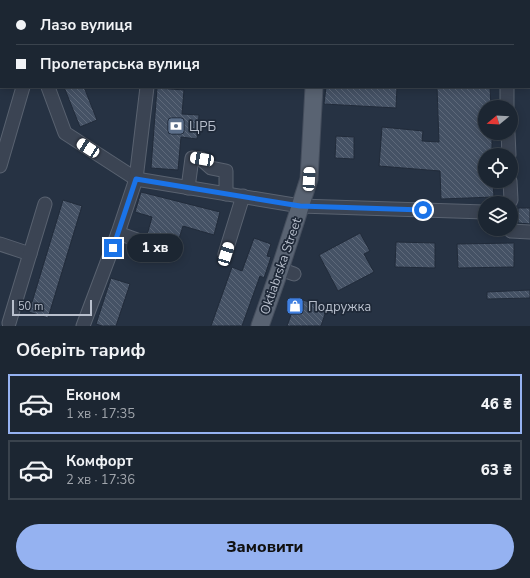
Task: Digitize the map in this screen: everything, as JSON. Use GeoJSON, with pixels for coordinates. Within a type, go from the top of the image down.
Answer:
{"type":"FeatureCollection","features":[{"type":"Feature","properties":{"kind":"main road","name":"Oktiabrska Street"},"geometry":{"type":"LineString","coordinates":[[260,326],[287,271],[300,206],[309,179],[314,88]]}},
{"type":"Feature","properties":{"kind":"street"},"geometry":{"type":"LineString","coordinates":[[0,166],[23,88]]}},
{"type":"Feature","properties":{"kind":"street"},"geometry":{"type":"LineString","coordinates":[[48,88],[65,133],[136,179],[300,206],[478,212]]}},
{"type":"Feature","properties":{"kind":"street"},"geometry":{"type":"LineString","coordinates":[[82,324],[118,233],[136,179],[147,88]]}},
{"type":"Feature","properties":{"kind":"street"},"geometry":{"type":"LineString","coordinates":[[507,88],[507,100]]}},
{"type":"Feature","properties":{"kind":"street"},"geometry":{"type":"LineString","coordinates":[[188,188],[192,158],[202,159],[210,168],[226,171],[226,194]]}},
{"type":"Feature","properties":{"kind":"street"},"geometry":{"type":"LineString","coordinates":[[226,254],[243,196]]}},
{"type":"Feature","properties":{"kind":"street"},"geometry":{"type":"LineString","coordinates":[[7,323],[45,204]]}},
{"type":"Feature","properties":{"kind":"street"},"geometry":{"type":"LineString","coordinates":[[518,231],[530,232]]}},
{"type":"Feature","properties":{"kind":"street"},"geometry":{"type":"LineString","coordinates":[[118,233],[151,245]]}},
{"type":"Feature","properties":{"kind":"street"},"geometry":{"type":"LineString","coordinates":[[0,244],[30,254]]}},
{"type":"Feature","properties":{"kind":"building"},"geometry":{"type":"Polygon","coordinates":[[[64,88],[84,88],[97,120],[80,127],[64,88]]]}},
{"type":"Feature","properties":{"kind":"building","name":"ЦРБ"},"geometry":{"type":"Polygon","coordinates":[[[157,88],[184,90],[182,114],[199,115],[197,139],[181,137],[178,170],[151,168],[157,88]]]}},
{"type":"Feature","properties":{"kind":"building"},"geometry":{"type":"Polygon","coordinates":[[[326,88],[397,88],[396,108],[324,104],[326,88]]]}},
{"type":"Feature","properties":{"kind":"building"},"geometry":{"type":"Polygon","coordinates":[[[437,88],[490,88],[491,100],[478,100],[478,140],[492,140],[492,148],[478,148],[478,188],[493,188],[494,196],[441,199],[440,171],[379,166],[382,127],[423,131],[422,141],[439,142],[437,88]]]}},
{"type":"Feature","properties":{"kind":"building"},"geometry":{"type":"Polygon","coordinates":[[[336,136],[354,137],[354,159],[335,158],[336,136]]]}},
{"type":"Feature","properties":{"kind":"building"},"geometry":{"type":"Polygon","coordinates":[[[141,192],[220,212],[214,235],[183,226],[177,245],[147,235],[152,217],[135,212],[141,192]]]}},
{"type":"Feature","properties":{"kind":"building"},"geometry":{"type":"Polygon","coordinates":[[[63,200],[82,206],[48,318],[29,312],[63,200]]]}},
{"type":"Feature","properties":{"kind":"building"},"geometry":{"type":"Polygon","coordinates":[[[518,208],[530,208],[530,224],[518,223],[518,208]]]}},
{"type":"Feature","properties":{"kind":"building"},"geometry":{"type":"Polygon","coordinates":[[[360,233],[370,251],[364,254],[374,272],[338,291],[319,255],[360,233]]]}},
{"type":"Feature","properties":{"kind":"building"},"geometry":{"type":"Polygon","coordinates":[[[254,238],[271,244],[267,256],[271,257],[264,278],[260,276],[242,326],[211,326],[232,267],[242,271],[254,238]]]}},
{"type":"Feature","properties":{"kind":"building"},"geometry":{"type":"Polygon","coordinates":[[[396,242],[435,243],[435,268],[395,267],[396,242]]]}},
{"type":"Feature","properties":{"kind":"building"},"geometry":{"type":"Polygon","coordinates":[[[514,243],[514,267],[458,268],[457,244],[514,243]]]}},
{"type":"Feature","properties":{"kind":"building"},"geometry":{"type":"Polygon","coordinates":[[[111,278],[130,284],[116,326],[102,326],[96,324],[111,278]]]}},
{"type":"Feature","properties":{"kind":"building"},"geometry":{"type":"Polygon","coordinates":[[[530,290],[530,298],[487,299],[487,292],[530,290]]]}},
{"type":"Feature","properties":{"kind":"building"},"geometry":{"type":"Polygon","coordinates":[[[297,298],[327,308],[321,326],[287,326],[297,298]]]}},
{"type":"Feature","properties":{"kind":"place","name":"ЦРБ"},"geometry":{"type":"Point","coordinates":[176,126]}},
{"type":"Feature","properties":{"kind":"place","name":"Подружка"},"geometry":{"type":"Point","coordinates":[295,306]}},
{"type":"Feature","properties":{"kind":"route"},"geometry":{"type":"LineString","coordinates":[[113,248],[136,179],[300,206],[423,210]]}}]}
